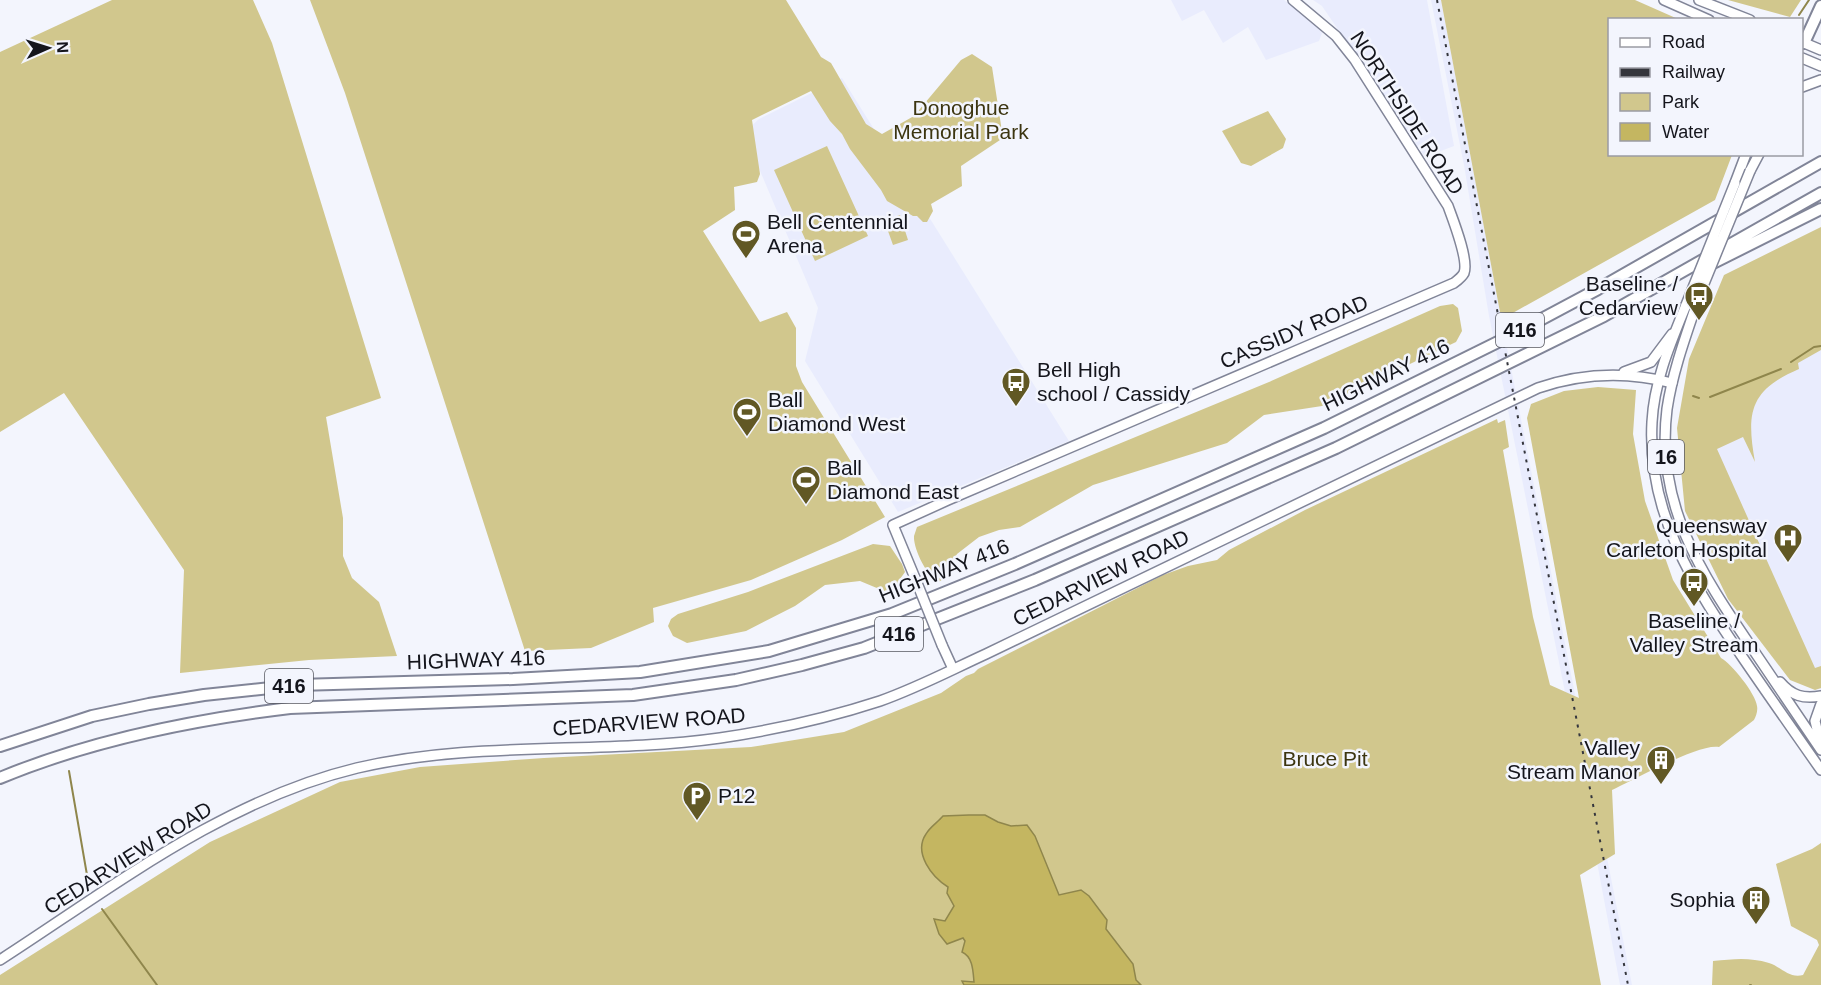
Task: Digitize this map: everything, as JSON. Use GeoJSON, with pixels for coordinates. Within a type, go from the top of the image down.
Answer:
{"type":"FeatureCollection","features":[{"type":"Feature","properties":{"kind":"highway"},"geometry":{"type":"LineString","coordinates":[[1803,42],[1821,6]]}},
{"type":"Feature","properties":{"kind":"highway","name":"HIGHWAY 416"},"geometry":{"type":"LineString","coordinates":[[0,746],[92,716],[204,695],[298,686],[640,672],[769,651],[892,615],[1125,517],[1323,428],[1508,337],[1607,284],[1821,162]]}},
{"type":"Feature","properties":{"kind":"highway"},"geometry":{"type":"LineString","coordinates":[[1604,316],[1821,193]]}},
{"type":"Feature","properties":{"kind":"highway"},"geometry":{"type":"LineString","coordinates":[[1604,316],[1821,209]]}},
{"type":"Feature","properties":{"kind":"highway","name":"HIGHWAY 416"},"geometry":{"type":"LineString","coordinates":[[0,778],[38,762],[136,735],[235,715],[290,708],[633,695],[736,680],[853,651],[920,627],[1035,580],[1214,503],[1380,427],[1604,316]]}},
{"type":"Feature","properties":{"kind":"main road","name":"NORTHSIDE ROAD"},"geometry":{"type":"LineString","coordinates":[[1293,0],[1336,36],[1354,60],[1448,206],[1464,262]]}},
{"type":"Feature","properties":{"kind":"main road"},"geometry":{"type":"LineString","coordinates":[[1664,0],[1706,18]]}},
{"type":"Feature","properties":{"kind":"main road"},"geometry":{"type":"LineString","coordinates":[[1699,0],[1745,18]]}},
{"type":"Feature","properties":{"kind":"main road"},"geometry":{"type":"LineString","coordinates":[[1803,44],[1821,50]]}},
{"type":"Feature","properties":{"kind":"main road"},"geometry":{"type":"LineString","coordinates":[[1803,58],[1821,66]]}},
{"type":"Feature","properties":{"kind":"main road"},"geometry":{"type":"LineString","coordinates":[[1803,87],[1821,80]]}},
{"type":"Feature","properties":{"kind":"main road","name":"16"},"geometry":{"type":"LineString","coordinates":[[1745,156],[1659,379],[1652,421],[1653,462],[1663,509],[1675,544],[1692,580],[1821,770]]}},
{"type":"Feature","properties":{"kind":"main road","name":"16"},"geometry":{"type":"LineString","coordinates":[[1757,156],[1701,291],[1672,383],[1667,411],[1668,482],[1682,529],[1701,569],[1821,750]]}},
{"type":"Feature","properties":{"kind":"main road","name":"CASSIDY ROAD"},"geometry":{"type":"LineString","coordinates":[[953,669],[893,525],[1454,284],[1465,271],[1464,262]]}},
{"type":"Feature","properties":{"kind":"main road"},"geometry":{"type":"LineString","coordinates":[[1616,374],[1641,368],[1651,362],[1677,328]]}},
{"type":"Feature","properties":{"kind":"main road","name":"CEDARVIEW ROAD"},"geometry":{"type":"LineString","coordinates":[[0,960],[157,857],[213,824],[283,792],[328,776],[403,759],[446,753],[644,744],[720,738],[849,711],[918,686],[1522,395],[1562,380],[1585,376],[1616,374],[1659,379],[1672,383]]}},
{"type":"Feature","properties":{"kind":"main road"},"geometry":{"type":"LineString","coordinates":[[1760,660],[1786,690],[1794,695],[1804,698],[1821,696]]}},
{"type":"Feature","properties":{"kind":"main road"},"geometry":{"type":"LineString","coordinates":[[1821,704],[1815,721],[1821,743]]}},
{"type":"Feature","properties":{"kind":"shaded area"},"geometry":{"type":"Polygon","coordinates":[[[1171,0],[1284,0],[1319,28],[1322,33],[1319,41],[1266,60],[1248,27],[1223,43],[1204,10],[1182,21],[1171,0]]]}},
{"type":"Feature","properties":{"kind":"shaded area"},"geometry":{"type":"Polygon","coordinates":[[[1313,0],[1427,0],[1454,146],[1425,157],[1322,6],[1313,0]]]}},
{"type":"Feature","properties":{"kind":"shaded area"},"geometry":{"type":"Polygon","coordinates":[[[1431,0],[1441,0],[1632,985],[1620,985],[1566,697],[1489,316],[1464,165],[1431,0]]]}},
{"type":"Feature","properties":{"kind":"shaded area"},"geometry":{"type":"Polygon","coordinates":[[[842,78],[1069,441],[898,512],[805,361],[818,308],[744,133],[759,119],[842,78]]]}},
{"type":"Feature","properties":{"kind":"shaded area","name":"Queensway Carleton Hospital"},"geometry":{"type":"Polygon","coordinates":[[[1821,343],[1821,690],[1806,678],[1703,451],[1744,401],[1821,343]]]}},
{"type":"Feature","properties":{"kind":"green space"},"geometry":{"type":"Polygon","coordinates":[[[112,0],[253,0],[272,43],[381,398],[326,417],[343,518],[343,556],[352,578],[379,602],[397,656],[309,660],[180,673],[184,570],[64,393],[0,432],[0,52],[112,0]]]}},
{"type":"Feature","properties":{"kind":"green space","name":"Donoghue Memorial Park"},"geometry":{"type":"Polygon","coordinates":[[[310,0],[786,0],[821,57],[831,63],[866,124],[882,134],[914,116],[961,60],[972,54],[992,67],[1003,138],[961,166],[962,186],[931,204],[933,211],[927,222],[923,222],[917,216],[887,201],[811,91],[752,120],[760,174],[757,182],[734,187],[735,210],[703,231],[760,322],[787,312],[796,328],[796,366],[802,382],[885,517],[842,540],[751,580],[653,608],[654,622],[591,648],[525,651],[345,93],[310,0]]]}},
{"type":"Feature","properties":{"kind":"green space"},"geometry":{"type":"Polygon","coordinates":[[[1441,0],[1635,0],[1676,18],[1608,18],[1608,156],[1732,156],[1715,200],[1511,314],[1500,312],[1441,0]]]}},
{"type":"Feature","properties":{"kind":"green space"},"geometry":{"type":"Polygon","coordinates":[[[1728,0],[1801,0],[1790,17],[1728,0]]]}},
{"type":"Feature","properties":{"kind":"green space"},"geometry":{"type":"Polygon","coordinates":[[[1268,111],[1286,139],[1283,148],[1251,166],[1241,163],[1222,131],[1268,111]]]}},
{"type":"Feature","properties":{"kind":"green space"},"geometry":{"type":"Polygon","coordinates":[[[827,146],[868,236],[815,261],[774,170],[827,146]]]}},
{"type":"Feature","properties":{"kind":"green space"},"geometry":{"type":"Polygon","coordinates":[[[900,215],[908,240],[893,245],[884,220],[900,215]]]}},
{"type":"Feature","properties":{"kind":"green space"},"geometry":{"type":"Polygon","coordinates":[[[1821,227],[1821,350],[1798,363],[1799,369],[1770,385],[1761,394],[1752,416],[1752,445],[1755,462],[1743,437],[1717,449],[1815,668],[1821,666],[1821,688],[1815,690],[1790,680],[1728,599],[1685,511],[1677,428],[1689,359],[1724,275],[1821,227]]]}},
{"type":"Feature","properties":{"kind":"green space"},"geometry":{"type":"Polygon","coordinates":[[[1453,304],[1458,308],[1462,331],[1456,342],[1322,406],[1264,415],[1227,443],[1093,485],[1020,527],[999,530],[979,537],[957,554],[944,579],[938,582],[929,574],[922,562],[914,541],[917,527],[1269,382],[1440,306],[1453,304]]]}},
{"type":"Feature","properties":{"kind":"green space","name":"Bruce Pit"},"geometry":{"type":"Polygon","coordinates":[[[1598,387],[1636,390],[1633,434],[1645,501],[1673,580],[1721,658],[1731,666],[1748,687],[1756,701],[1757,708],[1754,720],[1719,747],[1710,747],[1682,756],[1612,790],[1615,854],[1580,875],[1601,985],[0,985],[0,975],[210,842],[340,782],[420,767],[751,747],[844,732],[941,693],[978,669],[1163,575],[1188,566],[1217,560],[1229,550],[1305,510],[1497,419],[1498,423],[1505,420],[1509,447],[1503,450],[1533,617],[1550,685],[1579,698],[1527,418],[1531,404],[1564,391],[1598,387]]]}},
{"type":"Feature","properties":{"kind":"green space"},"geometry":{"type":"Polygon","coordinates":[[[873,544],[890,546],[902,564],[905,572],[900,579],[899,588],[884,591],[860,581],[825,585],[795,606],[746,631],[687,643],[673,636],[668,626],[671,619],[678,614],[748,592],[873,544]]]}},
{"type":"Feature","properties":{"kind":"green space"},"geometry":{"type":"Polygon","coordinates":[[[1821,843],[1821,985],[1712,985],[1713,961],[1735,959],[1762,961],[1793,975],[1803,975],[1819,945],[1817,940],[1791,926],[1776,864],[1821,843]]]}},
{"type":"Feature","properties":{"kind":"water"},"geometry":{"type":"Polygon","coordinates":[[[985,815],[1011,826],[1027,825],[1035,836],[1059,895],[1081,890],[1089,896],[1107,920],[1106,929],[1133,964],[1136,980],[1141,985],[964,985],[962,981],[974,982],[970,961],[962,952],[965,941],[963,938],[947,944],[939,934],[934,919],[945,921],[954,906],[947,893],[948,887],[926,864],[922,849],[926,834],[943,816],[985,815]]]}},
{"type":"Feature","properties":{"kind":"waterway"},"geometry":{"type":"LineString","coordinates":[[1799,15],[1809,0]]}},
{"type":"Feature","properties":{"kind":"waterway"},"geometry":{"type":"LineString","coordinates":[[1791,362],[1814,347],[1821,346]]}},
{"type":"Feature","properties":{"kind":"waterway"},"geometry":{"type":"LineString","coordinates":[[1710,397],[1781,369]]}},
{"type":"Feature","properties":{"kind":"waterway"},"geometry":{"type":"LineString","coordinates":[[1693,396],[1699,398]]}},
{"type":"Feature","properties":{"kind":"waterway"},"geometry":{"type":"LineString","coordinates":[[69,771],[87,875]]}},
{"type":"Feature","properties":{"kind":"waterway"},"geometry":{"type":"LineString","coordinates":[[102,909],[157,985]]}},
{"type":"Feature","properties":{"kind":"railway"},"geometry":{"type":"LineString","coordinates":[[1437,0],[1628,985]]}},
{"type":"Feature","properties":{"kind":"place","name":"Bell Centennial Arena"},"geometry":{"type":"Point","coordinates":[746,260]}},
{"type":"Feature","properties":{"kind":"place","name":"Baseline / Cedarview"},"geometry":{"type":"Point","coordinates":[1699,322]}},
{"type":"Feature","properties":{"kind":"place","name":"Bell High school / Cassidy"},"geometry":{"type":"Point","coordinates":[1016,408]}},
{"type":"Feature","properties":{"kind":"place","name":"Ball Diamond West"},"geometry":{"type":"Point","coordinates":[747,438]}},
{"type":"Feature","properties":{"kind":"place","name":"Ball Diamond East"},"geometry":{"type":"Point","coordinates":[806,506]}},
{"type":"Feature","properties":{"kind":"place","name":"Queensway Carleton Hospital"},"geometry":{"type":"Point","coordinates":[1788,564]}},
{"type":"Feature","properties":{"kind":"place","name":"Baseline / Valley Stream"},"geometry":{"type":"Point","coordinates":[1694,608]}},
{"type":"Feature","properties":{"kind":"place","name":"Valley Stream Manor"},"geometry":{"type":"Point","coordinates":[1661,786]}},
{"type":"Feature","properties":{"kind":"place","name":"P12"},"geometry":{"type":"Point","coordinates":[697,822]}},
{"type":"Feature","properties":{"kind":"place","name":"Sophia"},"geometry":{"type":"Point","coordinates":[1756,926]}}]}
